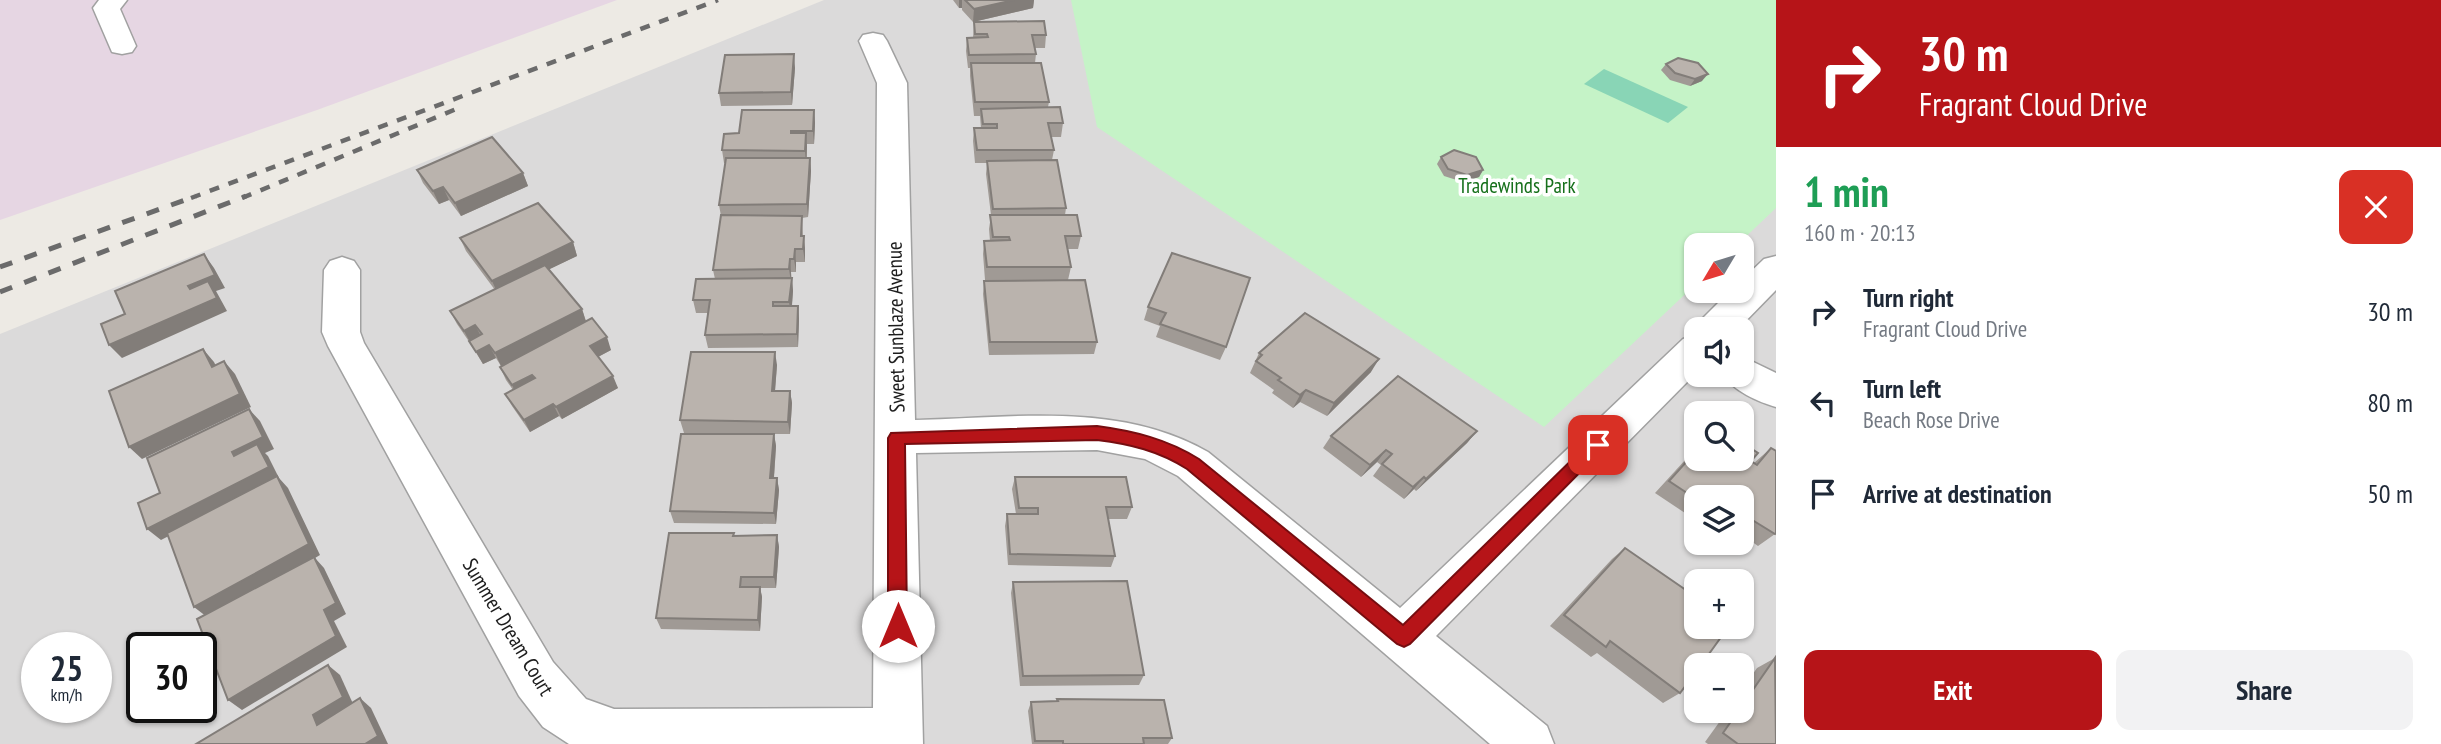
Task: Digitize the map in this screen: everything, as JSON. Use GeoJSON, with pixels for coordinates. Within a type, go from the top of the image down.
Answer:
{"type":"FeatureCollection","features":[{"type":"Feature","properties":{"kind":"street"},"geometry":{"type":"LineString","coordinates":[[114,0],[106,8],[122,47]]}},
{"type":"Feature","properties":{"kind":"street","name":"Sweet Sunblaze Avenue"},"geometry":{"type":"LineString","coordinates":[[873,41],[892,83],[898,739]]}},
{"type":"Feature","properties":{"kind":"street"},"geometry":{"type":"LineString","coordinates":[[1727,317],[1776,268]]}},
{"type":"Feature","properties":{"kind":"street","name":"Summer Dream Court"},"geometry":{"type":"LineString","coordinates":[[342,270],[341,332],[347,346],[536,679],[553,703],[572,722],[614,734],[898,739]]}},
{"type":"Feature","properties":{"kind":"street"},"geometry":{"type":"LineString","coordinates":[[1404,637],[1684,361]]}},
{"type":"Feature","properties":{"kind":"street"},"geometry":{"type":"LineString","coordinates":[[1754,379],[1776,392]]}},
{"type":"Feature","properties":{"kind":"street"},"geometry":{"type":"LineString","coordinates":[[897,438],[1097,433],[1123,436],[1169,449],[1193,464],[1404,637],[1529,744]]}},
{"type":"Feature","properties":{"kind":"shaded area"},"geometry":{"type":"Polygon","coordinates":[[[0,0],[617,0],[317,110],[0,220],[0,0]]]}},
{"type":"Feature","properties":{"kind":"shaded area"},"geometry":{"type":"Polygon","coordinates":[[[824,0],[1776,0],[1776,744],[0,744],[0,334],[824,0]]]}},
{"type":"Feature","properties":{"kind":"green space","name":"Tradewinds Park"},"geometry":{"type":"Polygon","coordinates":[[[1071,0],[1776,0],[1776,208],[1750,233],[1684,233],[1684,295],[1544,427],[1097,127],[1071,0]]]}},
{"type":"Feature","properties":{"kind":"green space"},"geometry":{"type":"Polygon","coordinates":[[[1604,69],[1688,107],[1668,123],[1584,84],[1604,69]]]}},
{"type":"Feature","properties":{"kind":"building"},"geometry":{"type":"Polygon","coordinates":[[[965,0],[1014,0],[974,9],[965,0]]]}},
{"type":"Feature","properties":{"kind":"building"},"geometry":{"type":"Polygon","coordinates":[[[1044,21],[1046,35],[1032,35],[1036,54],[969,55],[967,38],[988,37],[987,34],[975,34],[974,22],[1044,21]]]}},
{"type":"Feature","properties":{"kind":"building"},"geometry":{"type":"Polygon","coordinates":[[[794,54],[791,92],[719,93],[725,55],[794,54]]]}},
{"type":"Feature","properties":{"kind":"building"},"geometry":{"type":"Polygon","coordinates":[[[1678,58],[1698,63],[1708,74],[1695,79],[1675,73],[1666,64],[1678,58]]]}},
{"type":"Feature","properties":{"kind":"building"},"geometry":{"type":"Polygon","coordinates":[[[971,63],[1041,63],[1049,102],[975,102],[971,63]]]}},
{"type":"Feature","properties":{"kind":"building"},"geometry":{"type":"Polygon","coordinates":[[[1060,107],[1063,123],[1048,123],[1054,150],[977,150],[974,128],[997,128],[997,124],[983,124],[981,109],[1060,107]]]}},
{"type":"Feature","properties":{"kind":"building"},"geometry":{"type":"Polygon","coordinates":[[[742,110],[814,110],[813,131],[791,131],[806,133],[805,151],[722,150],[724,134],[739,133],[742,110]]]}},
{"type":"Feature","properties":{"kind":"building"},"geometry":{"type":"Polygon","coordinates":[[[492,137],[523,173],[455,203],[443,187],[433,191],[417,170],[492,137]]]}},
{"type":"Feature","properties":{"kind":"building"},"geometry":{"type":"Polygon","coordinates":[[[1454,150],[1476,157],[1483,170],[1467,175],[1448,169],[1441,157],[1454,150]]]}},
{"type":"Feature","properties":{"kind":"building"},"geometry":{"type":"Polygon","coordinates":[[[726,158],[810,158],[807,204],[719,205],[726,158]]]}},
{"type":"Feature","properties":{"kind":"building"},"geometry":{"type":"Polygon","coordinates":[[[1057,160],[1066,208],[993,209],[987,161],[1057,160]]]}},
{"type":"Feature","properties":{"kind":"building"},"geometry":{"type":"Polygon","coordinates":[[[538,203],[573,242],[492,281],[460,238],[538,203]]]}},
{"type":"Feature","properties":{"kind":"building"},"geometry":{"type":"Polygon","coordinates":[[[721,215],[802,216],[803,249],[795,249],[789,269],[713,270],[721,215]]]}},
{"type":"Feature","properties":{"kind":"building"},"geometry":{"type":"Polygon","coordinates":[[[990,215],[1077,215],[1081,236],[1065,236],[1071,267],[987,267],[984,241],[1010,240],[1009,237],[993,237],[990,215]]]}},
{"type":"Feature","properties":{"kind":"building"},"geometry":{"type":"Polygon","coordinates":[[[1172,253],[1250,278],[1226,347],[1160,324],[1166,313],[1148,307],[1172,253]]]}},
{"type":"Feature","properties":{"kind":"building"},"geometry":{"type":"Polygon","coordinates":[[[204,254],[215,275],[188,286],[190,289],[208,281],[217,298],[109,345],[101,324],[125,314],[115,291],[204,254]]]}},
{"type":"Feature","properties":{"kind":"building"},"geometry":{"type":"Polygon","coordinates":[[[545,265],[582,309],[495,353],[489,345],[476,352],[469,341],[482,334],[475,325],[464,331],[450,311],[545,265]]]}},
{"type":"Feature","properties":{"kind":"building"},"geometry":{"type":"Polygon","coordinates":[[[792,278],[789,302],[773,302],[773,306],[798,306],[797,334],[705,335],[710,300],[693,300],[696,279],[792,278]]]}},
{"type":"Feature","properties":{"kind":"building"},"geometry":{"type":"Polygon","coordinates":[[[1085,280],[1097,342],[990,342],[984,281],[1085,280]]]}},
{"type":"Feature","properties":{"kind":"building"},"geometry":{"type":"Polygon","coordinates":[[[1305,313],[1379,359],[1334,403],[1306,390],[1300,395],[1256,361],[1262,355],[1259,353],[1305,313]]]}},
{"type":"Feature","properties":{"kind":"building"},"geometry":{"type":"Polygon","coordinates":[[[592,318],[607,337],[590,346],[613,376],[556,407],[553,404],[524,420],[505,394],[535,378],[532,375],[512,385],[500,367],[592,318]]]}},
{"type":"Feature","properties":{"kind":"building"},"geometry":{"type":"Polygon","coordinates":[[[203,349],[212,367],[224,361],[240,394],[129,447],[109,391],[203,349]]]}},
{"type":"Feature","properties":{"kind":"building"},"geometry":{"type":"Polygon","coordinates":[[[691,352],[775,352],[772,391],[790,391],[788,422],[680,420],[691,352]]]}},
{"type":"Feature","properties":{"kind":"building"},"geometry":{"type":"Polygon","coordinates":[[[1398,376],[1477,431],[1426,479],[1424,477],[1413,487],[1382,464],[1392,454],[1386,450],[1370,465],[1331,436],[1398,376]]]}},
{"type":"Feature","properties":{"kind":"building"},"geometry":{"type":"Polygon","coordinates":[[[249,409],[263,437],[232,452],[234,456],[257,444],[269,467],[147,529],[138,503],[160,493],[147,458],[249,409]]]}},
{"type":"Feature","properties":{"kind":"building"},"geometry":{"type":"Polygon","coordinates":[[[681,434],[774,434],[770,478],[777,478],[774,513],[670,511],[681,434]]]}},
{"type":"Feature","properties":{"kind":"building"},"geometry":{"type":"Polygon","coordinates":[[[1771,448],[1776,451],[1776,533],[1754,521],[1754,485],[1684,485],[1684,491],[1669,481],[1684,464],[1684,471],[1754,471],[1754,463],[1757,465],[1771,448]]]}},
{"type":"Feature","properties":{"kind":"building"},"geometry":{"type":"Polygon","coordinates":[[[277,476],[309,544],[194,607],[167,533],[277,476]]]}},
{"type":"Feature","properties":{"kind":"building"},"geometry":{"type":"Polygon","coordinates":[[[1015,477],[1126,477],[1132,507],[1106,507],[1115,556],[1010,554],[1007,514],[1038,514],[1038,508],[1019,508],[1015,477]]]}},
{"type":"Feature","properties":{"kind":"building"},"geometry":{"type":"Polygon","coordinates":[[[669,533],[777,535],[774,577],[741,577],[740,587],[760,587],[758,620],[656,618],[669,533]]]}},
{"type":"Feature","properties":{"kind":"building"},"geometry":{"type":"Polygon","coordinates":[[[1625,548],[1684,589],[1684,639],[1720,639],[1710,653],[1684,653],[1684,688],[1680,693],[1610,641],[1606,647],[1564,615],[1625,548]]]}},
{"type":"Feature","properties":{"kind":"building"},"geometry":{"type":"Polygon","coordinates":[[[314,557],[336,603],[324,610],[336,636],[228,700],[217,671],[217,632],[202,632],[197,619],[314,557]]]}},
{"type":"Feature","properties":{"kind":"building"},"geometry":{"type":"Polygon","coordinates":[[[1127,581],[1144,675],[1023,676],[1013,582],[1127,581]]]}},
{"type":"Feature","properties":{"kind":"building"},"geometry":{"type":"Polygon","coordinates":[[[1775,658],[1776,744],[1738,744],[1723,733],[1730,723],[1754,723],[1754,688],[1775,658]]]}},
{"type":"Feature","properties":{"kind":"building"},"geometry":{"type":"Polygon","coordinates":[[[328,665],[343,697],[313,715],[317,725],[360,698],[378,736],[365,744],[196,744],[328,665]]]}},
{"type":"Feature","properties":{"kind":"building"},"geometry":{"type":"Polygon","coordinates":[[[1057,699],[1164,700],[1172,738],[1143,738],[1144,744],[1063,744],[1063,741],[1035,741],[1031,702],[1058,701],[1057,699]]]}},
{"type":"Feature","properties":{"kind":"railway"},"geometry":{"type":"LineString","coordinates":[[191,198],[718,0]]}},
{"type":"Feature","properties":{"kind":"railway"},"geometry":{"type":"LineString","coordinates":[[242,198],[461,107]]}},
{"type":"Feature","properties":{"kind":"railway"},"geometry":{"type":"LineString","coordinates":[[0,267],[196,196]]}},
{"type":"Feature","properties":{"kind":"railway"},"geometry":{"type":"LineString","coordinates":[[0,292],[246,196]]}},
{"type":"Feature","properties":{"kind":"route"},"geometry":{"type":"LineString","coordinates":[[898,626],[897,438],[1097,433],[1123,436],[1169,449],[1193,464],[1404,637],[1598,445]]}}]}
